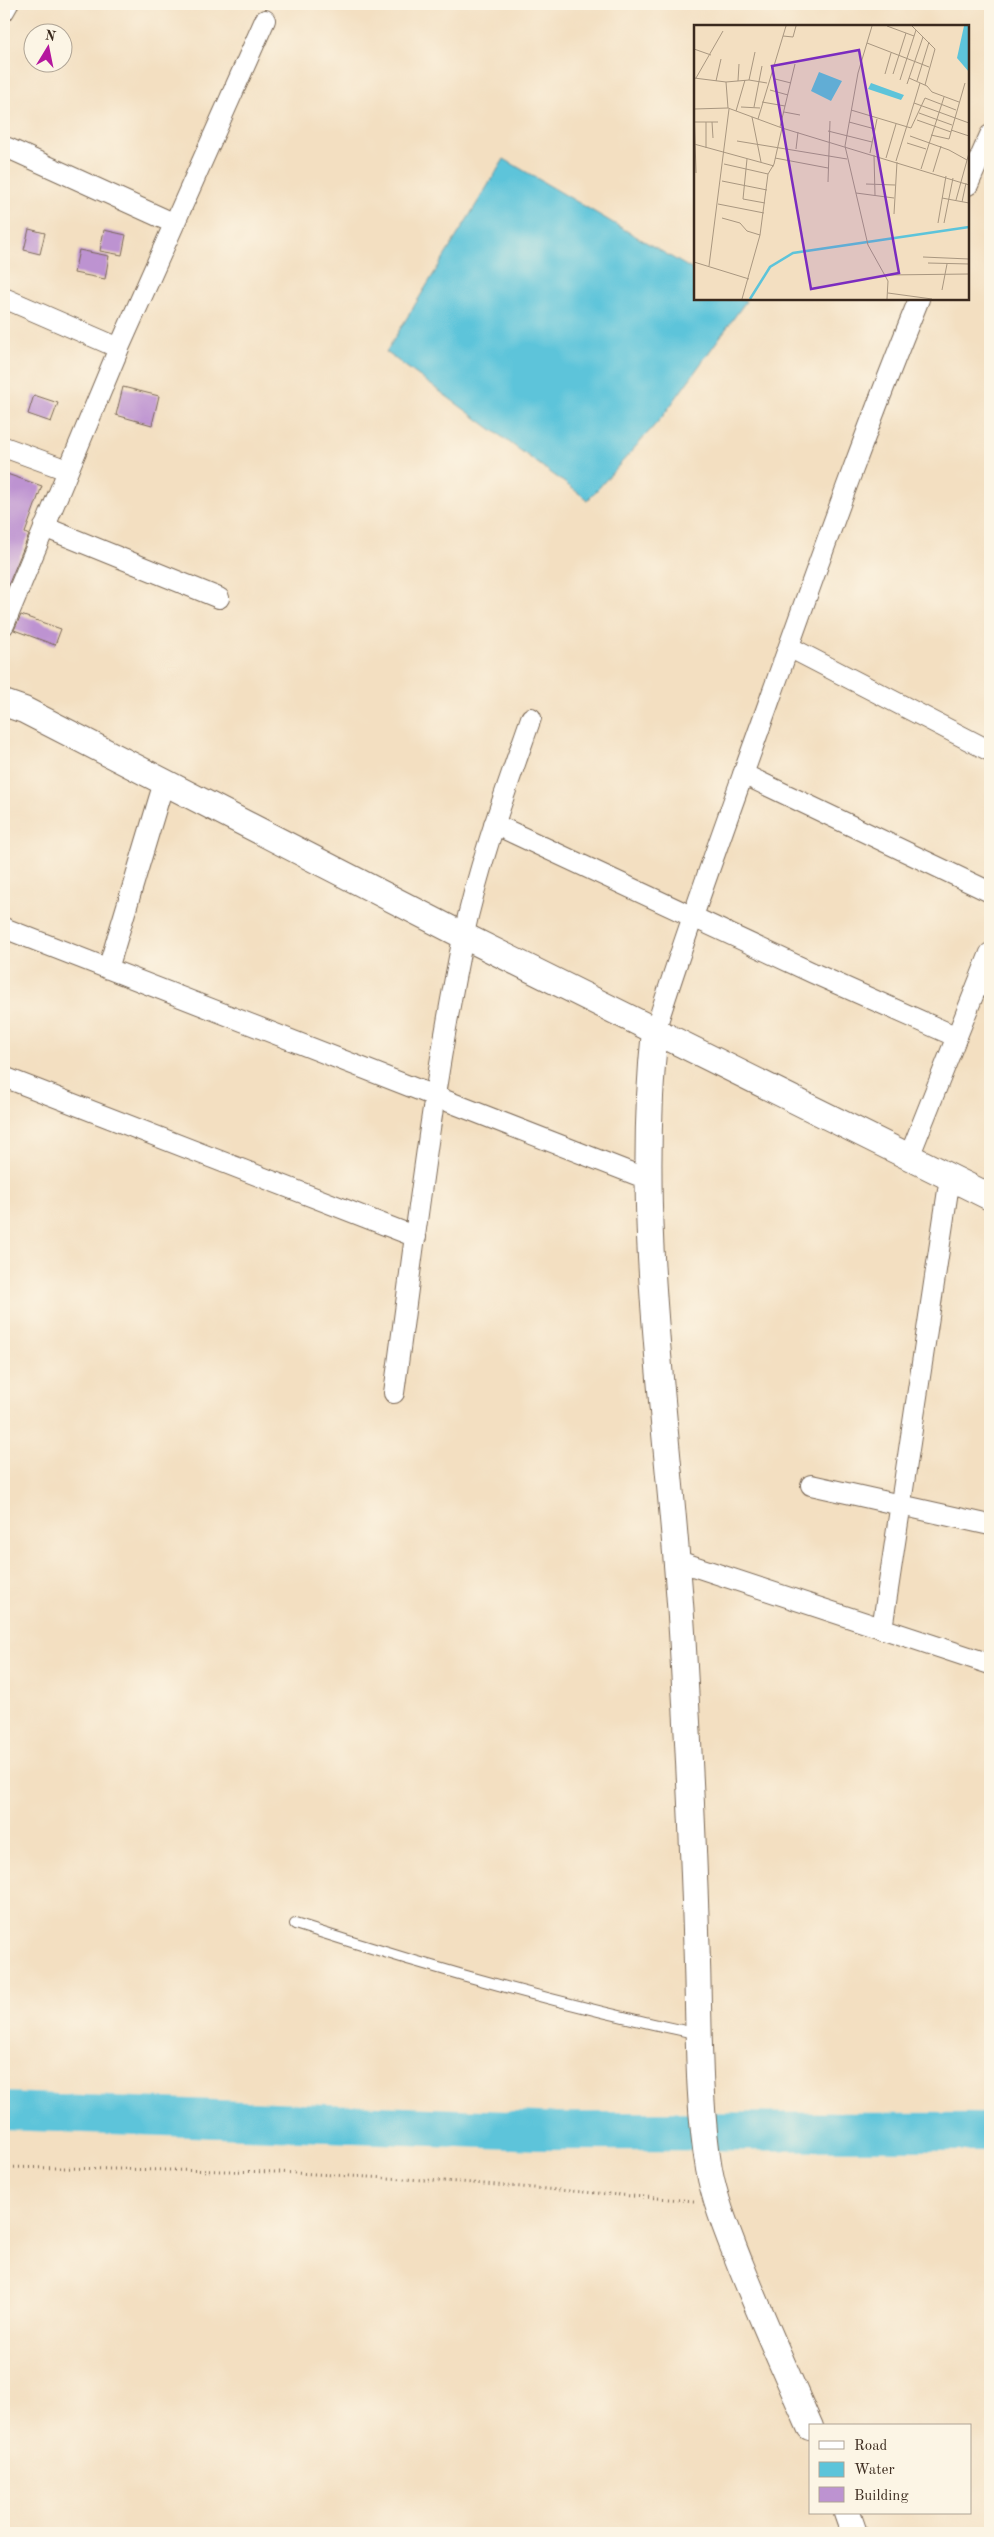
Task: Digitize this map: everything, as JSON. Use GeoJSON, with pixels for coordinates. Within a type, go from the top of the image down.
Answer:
{"type":"FeatureCollection","features":[{"type":"Feature","properties":{"kind":"street"},"geometry":{"type":"LineString","coordinates":[[4,11],[8,4]]}},
{"type":"Feature","properties":{"kind":"street"},"geometry":{"type":"LineString","coordinates":[[4,625],[66,470],[173,223],[265,20]]}},
{"type":"Feature","properties":{"kind":"street"},"geometry":{"type":"LineString","coordinates":[[969,183],[990,135]]}},
{"type":"Feature","properties":{"kind":"street"},"geometry":{"type":"LineString","coordinates":[[8,148],[173,223]]}},
{"type":"Feature","properties":{"kind":"street"},"geometry":{"type":"LineString","coordinates":[[4,298],[119,348]]}},
{"type":"Feature","properties":{"kind":"street"},"geometry":{"type":"LineString","coordinates":[[809,2425],[756,2305],[717,2203],[709,2167],[702,2093],[691,1784],[678,1561],[658,1356],[647,1179],[650,1077],[655,1031],[691,916],[871,417],[918,300]]}},
{"type":"Feature","properties":{"kind":"street"},"geometry":{"type":"LineString","coordinates":[[4,447],[66,470]]}},
{"type":"Feature","properties":{"kind":"street"},"geometry":{"type":"LineString","coordinates":[[44,527],[219,598]]}},
{"type":"Feature","properties":{"kind":"street"},"geometry":{"type":"LineString","coordinates":[[789,647],[990,751]]}},
{"type":"Feature","properties":{"kind":"street"},"geometry":{"type":"LineString","coordinates":[[4,703],[24,710],[464,936],[990,1197]]}},
{"type":"Feature","properties":{"kind":"street"},"geometry":{"type":"LineString","coordinates":[[394,1393],[434,1097],[464,936],[494,824],[531,718]]}},
{"type":"Feature","properties":{"kind":"street"},"geometry":{"type":"LineString","coordinates":[[743,774],[990,892]]}},
{"type":"Feature","properties":{"kind":"street"},"geometry":{"type":"LineString","coordinates":[[108,969],[164,782]]}},
{"type":"Feature","properties":{"kind":"street"},"geometry":{"type":"LineString","coordinates":[[494,824],[956,1037]]}},
{"type":"Feature","properties":{"kind":"street"},"geometry":{"type":"LineString","coordinates":[[4,928],[647,1179]]}},
{"type":"Feature","properties":{"kind":"street"},"geometry":{"type":"LineString","coordinates":[[909,1157],[990,953]]}},
{"type":"Feature","properties":{"kind":"street"},"geometry":{"type":"LineString","coordinates":[[4,1077],[416,1237]]}},
{"type":"Feature","properties":{"kind":"street"},"geometry":{"type":"LineString","coordinates":[[882,1629],[950,1177]]}},
{"type":"Feature","properties":{"kind":"street"},"geometry":{"type":"LineString","coordinates":[[811,1485],[990,1525]]}},
{"type":"Feature","properties":{"kind":"street"},"geometry":{"type":"LineString","coordinates":[[678,1561],[990,1664]]}},
{"type":"Feature","properties":{"kind":"lane"},"geometry":{"type":"LineString","coordinates":[[295,1924],[479,1980],[608,2014],[700,2034]]}},
{"type":"Feature","properties":{"kind":"path"},"geometry":{"type":"LineString","coordinates":[[4,2167],[278,2172],[470,2182],[717,2203]]}},
{"type":"Feature","properties":{"kind":"water"},"geometry":{"type":"Polygon","coordinates":[[[504,159],[694,270],[694,300],[746,301],[663,416],[588,500],[386,352],[504,159]]]}},
{"type":"Feature","properties":{"kind":"building"},"geometry":{"type":"Polygon","coordinates":[[[29,229],[45,233],[40,254],[24,250],[29,229]]]}},
{"type":"Feature","properties":{"kind":"building"},"geometry":{"type":"Polygon","coordinates":[[[104,230],[126,235],[122,255],[100,251],[104,230]]]}},
{"type":"Feature","properties":{"kind":"building"},"geometry":{"type":"Polygon","coordinates":[[[79,250],[109,256],[105,279],[74,273],[79,250]]]}},
{"type":"Feature","properties":{"kind":"building"},"geometry":{"type":"Polygon","coordinates":[[[123,387],[159,396],[152,425],[116,415],[123,387]]]}},
{"type":"Feature","properties":{"kind":"building"},"geometry":{"type":"Polygon","coordinates":[[[34,395],[58,403],[51,422],[28,414],[34,395]]]}},
{"type":"Feature","properties":{"kind":"building"},"geometry":{"type":"Polygon","coordinates":[[[4,473],[42,486],[25,533],[29,535],[4,595],[4,473]]]}},
{"type":"Feature","properties":{"kind":"building"},"geometry":{"type":"Polygon","coordinates":[[[21,615],[61,629],[55,645],[14,630],[21,615]]]}},
{"type":"Feature","properties":{"kind":"waterway"},"geometry":{"type":"LineString","coordinates":[[4,2111],[540,2131],[990,2132]]}}]}
